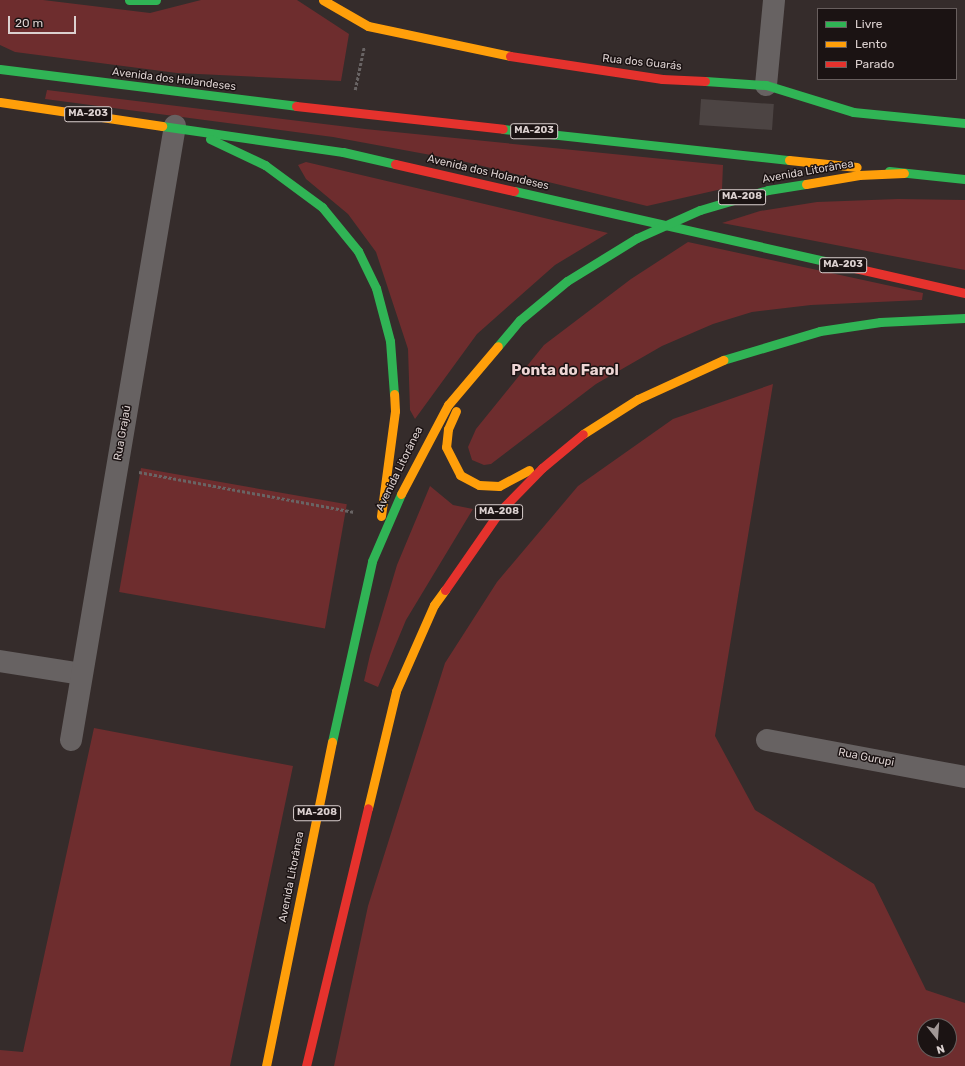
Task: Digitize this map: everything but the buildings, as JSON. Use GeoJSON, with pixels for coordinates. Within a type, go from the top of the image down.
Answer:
{"type":"FeatureCollection","features":[{"type":"Feature","properties":{"kind":"main road"},"geometry":{"type":"LineString","coordinates":[[129,0],[156,0]]}},
{"type":"Feature","properties":{"kind":"main road","name":"Rua dos Guarás"},"geometry":{"type":"LineString","coordinates":[[323,0],[368,26],[578,68],[766,85],[853,112],[965,123]]}},
{"type":"Feature","properties":{"kind":"main road","name":"Avenida dos Holandeses"},"geometry":{"type":"LineString","coordinates":[[0,69],[164,92],[965,179]]}},
{"type":"Feature","properties":{"kind":"main road","name":"Avenida dos Holandeses"},"geometry":{"type":"LineString","coordinates":[[0,102],[176,126],[343,152],[593,210],[965,293]]}},
{"type":"Feature","properties":{"kind":"main road"},"geometry":{"type":"LineString","coordinates":[[176,126],[234,148],[296,184],[342,228],[362,256],[376,288],[390,341],[395,411],[386,494],[372,561]]}},
{"type":"Feature","properties":{"kind":"main road","name":"Avenida Litorânea"},"geometry":{"type":"LineString","coordinates":[[266,1066],[320,796],[372,561],[434,427],[481,364],[520,320],[567,281],[658,228],[768,190],[859,175],[904,173]]}},
{"type":"Feature","properties":{"kind":"main road","name":"MA-208"},"geometry":{"type":"LineString","coordinates":[[306,1066],[377,764],[396,691],[419,633],[476,541],[524,486],[582,435],[663,386],[723,359],[820,331],[880,322],[965,318]]}},
{"type":"Feature","properties":{"kind":"main road"},"geometry":{"type":"LineString","coordinates":[[481,364],[448,429],[446,447],[453,467],[460,475],[489,486],[512,482],[583,428],[663,386]]}},
{"type":"Feature","properties":{"kind":"street"},"geometry":{"type":"LineString","coordinates":[[766,85],[774,0]]}},
{"type":"Feature","properties":{"kind":"street","name":"Rua Grajaú"},"geometry":{"type":"LineString","coordinates":[[71,740],[81,674],[176,126]]}},
{"type":"Feature","properties":{"kind":"street"},"geometry":{"type":"LineString","coordinates":[[0,661],[81,674]]}},
{"type":"Feature","properties":{"kind":"street","name":"Rua Gurupi"},"geometry":{"type":"LineString","coordinates":[[768,740],[965,777]]}},
{"type":"Feature","properties":{"kind":"path"},"geometry":{"type":"LineString","coordinates":[[355,90],[368,26]]}},
{"type":"Feature","properties":{"kind":"path"},"geometry":{"type":"LineString","coordinates":[[117,468],[354,512]]}},
{"type":"Feature","properties":{"kind":"shaded area"},"geometry":{"type":"Polygon","coordinates":[[[0,0],[43,0],[150,13],[201,0],[297,0],[349,34],[341,81],[177,73],[15,52],[0,45],[0,0]]]}},
{"type":"Feature","properties":{"kind":"shaded area"},"geometry":{"type":"Polygon","coordinates":[[[47,90],[365,129],[723,165],[722,189],[647,206],[458,160],[333,137],[45,99],[47,90]]]}},
{"type":"Feature","properties":{"kind":"shaded area"},"geometry":{"type":"Polygon","coordinates":[[[306,162],[608,233],[555,265],[477,334],[415,419],[410,410],[408,349],[376,252],[348,214],[306,179],[298,165],[306,162]]]}},
{"type":"Feature","properties":{"kind":"shaded area"},"geometry":{"type":"Polygon","coordinates":[[[898,199],[965,200],[965,270],[722,223],[760,211],[817,202],[898,199]]]}},
{"type":"Feature","properties":{"kind":"shaded area"},"geometry":{"type":"Polygon","coordinates":[[[688,242],[923,293],[922,300],[811,305],[752,312],[713,324],[662,346],[596,384],[491,464],[484,465],[472,460],[468,447],[476,429],[544,345],[631,279],[688,242]]]}},
{"type":"Feature","properties":{"kind":"shaded area"},"geometry":{"type":"Polygon","coordinates":[[[773,384],[715,736],[755,810],[874,884],[926,990],[965,1003],[965,1066],[334,1066],[368,906],[445,663],[497,582],[578,486],[673,419],[773,384]]]}},
{"type":"Feature","properties":{"kind":"shaded area"},"geometry":{"type":"Polygon","coordinates":[[[141,468],[347,504],[325,628],[119,592],[141,468]]]}},
{"type":"Feature","properties":{"kind":"shaded area"},"geometry":{"type":"Polygon","coordinates":[[[430,486],[453,505],[473,509],[406,620],[378,687],[364,681],[370,655],[397,565],[430,486]]]}},
{"type":"Feature","properties":{"kind":"shaded area"},"geometry":{"type":"Polygon","coordinates":[[[94,728],[293,766],[230,1066],[0,1066],[0,1050],[23,1052],[94,728]]]}},
{"type":"Feature","properties":{"kind":"traffic: fast"},"geometry":{"type":"LineString","coordinates":[[129,0],[156,0]]}},
{"type":"Feature","properties":{"kind":"traffic: fast"},"geometry":{"type":"LineString","coordinates":[[0,69],[296,106]]}},
{"type":"Feature","properties":{"kind":"traffic: fast"},"geometry":{"type":"LineString","coordinates":[[705,81],[766,85],[853,112],[965,123]]}},
{"type":"Feature","properties":{"kind":"traffic: fast"},"geometry":{"type":"LineString","coordinates":[[162,126],[343,152],[395,164]]}},
{"type":"Feature","properties":{"kind":"traffic: fast"},"geometry":{"type":"LineString","coordinates":[[503,129],[789,160]]}},
{"type":"Feature","properties":{"kind":"traffic: fast"},"geometry":{"type":"LineString","coordinates":[[210,139],[265,165],[322,207],[358,251],[376,288],[390,341],[394,394]]}},
{"type":"Feature","properties":{"kind":"traffic: fast"},"geometry":{"type":"LineString","coordinates":[[889,171],[965,179]]}},
{"type":"Feature","properties":{"kind":"traffic: fast"},"geometry":{"type":"LineString","coordinates":[[498,346],[520,320],[567,281],[637,238],[700,210],[768,190],[806,184]]}},
{"type":"Feature","properties":{"kind":"traffic: fast"},"geometry":{"type":"LineString","coordinates":[[514,191],[846,266]]}},
{"type":"Feature","properties":{"kind":"traffic: fast"},"geometry":{"type":"LineString","coordinates":[[723,360],[820,331],[880,322],[965,318]]}},
{"type":"Feature","properties":{"kind":"traffic: fast"},"geometry":{"type":"LineString","coordinates":[[332,742],[372,561],[401,494]]}},
{"type":"Feature","properties":{"kind":"traffic: slow"},"geometry":{"type":"LineString","coordinates":[[323,0],[368,26],[510,56]]}},
{"type":"Feature","properties":{"kind":"traffic: slow"},"geometry":{"type":"LineString","coordinates":[[0,102],[162,126]]}},
{"type":"Feature","properties":{"kind":"traffic: slow"},"geometry":{"type":"LineString","coordinates":[[789,160],[857,167]]}},
{"type":"Feature","properties":{"kind":"traffic: slow"},"geometry":{"type":"LineString","coordinates":[[806,184],[859,175],[904,173]]}},
{"type":"Feature","properties":{"kind":"traffic: slow"},"geometry":{"type":"LineString","coordinates":[[401,494],[448,405],[498,346]]}},
{"type":"Feature","properties":{"kind":"traffic: slow"},"geometry":{"type":"LineString","coordinates":[[583,434],[638,399],[723,360]]}},
{"type":"Feature","properties":{"kind":"traffic: slow"},"geometry":{"type":"LineString","coordinates":[[381,516],[395,411],[394,394]]}},
{"type":"Feature","properties":{"kind":"traffic: slow"},"geometry":{"type":"LineString","coordinates":[[456,411],[448,429],[446,447],[460,475],[479,485],[499,486],[529,470]]}},
{"type":"Feature","properties":{"kind":"traffic: slow"},"geometry":{"type":"LineString","coordinates":[[368,808],[396,691],[434,605],[445,590]]}},
{"type":"Feature","properties":{"kind":"traffic: slow"},"geometry":{"type":"LineString","coordinates":[[266,1066],[332,742]]}},
{"type":"Feature","properties":{"kind":"traffic: jam"},"geometry":{"type":"LineString","coordinates":[[510,56],[662,79],[705,81]]}},
{"type":"Feature","properties":{"kind":"traffic: jam"},"geometry":{"type":"LineString","coordinates":[[296,106],[503,129]]}},
{"type":"Feature","properties":{"kind":"traffic: jam"},"geometry":{"type":"LineString","coordinates":[[395,164],[514,191]]}},
{"type":"Feature","properties":{"kind":"traffic: jam"},"geometry":{"type":"LineString","coordinates":[[846,266],[965,293]]}},
{"type":"Feature","properties":{"kind":"traffic: jam"},"geometry":{"type":"LineString","coordinates":[[445,590],[500,511],[542,468],[583,434]]}},
{"type":"Feature","properties":{"kind":"traffic: jam"},"geometry":{"type":"LineString","coordinates":[[306,1066],[368,808]]}},
{"type":"Feature","properties":{"kind":"district","name":"Ponta do Farol"},"geometry":{"type":"Point","coordinates":[565,371]}}]}
